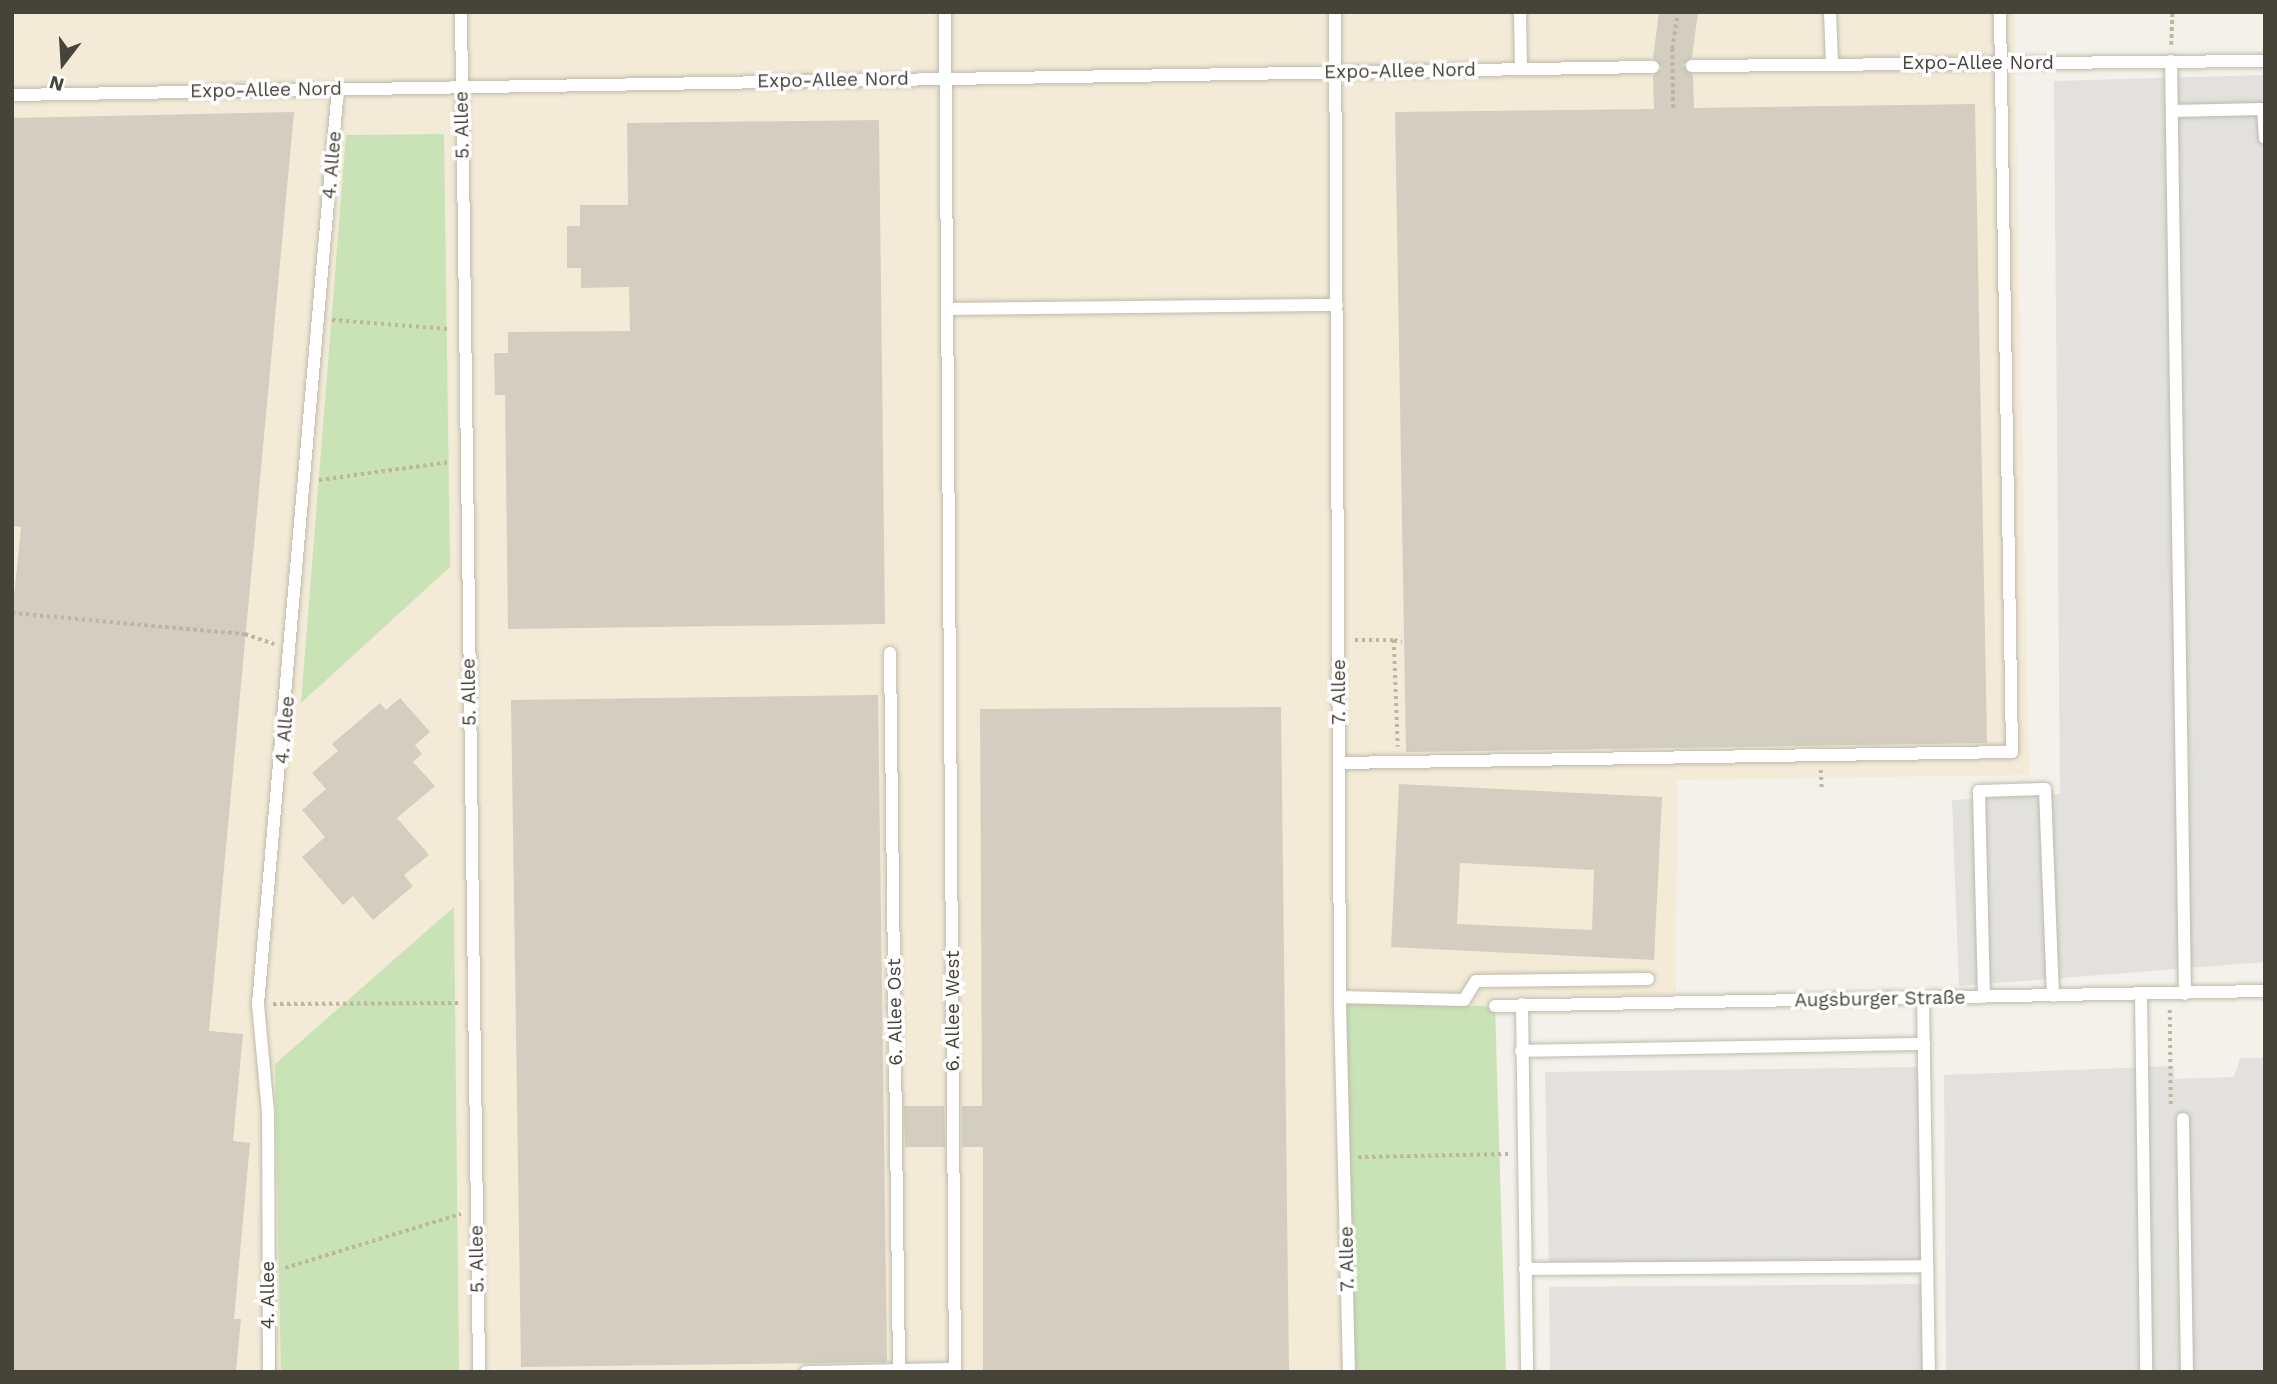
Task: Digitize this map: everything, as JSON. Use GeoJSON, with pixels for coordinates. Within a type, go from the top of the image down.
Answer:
{"type":"FeatureCollection","features":[{"type":"Feature","properties":{"kind":"lane","name":"5. Allee"},"geometry":{"type":"LineString","coordinates":[[461,12],[479,1372]]}},
{"type":"Feature","properties":{"kind":"lane","name":"6. Allee West"},"geometry":{"type":"LineString","coordinates":[[945,12],[955,1371]]}},
{"type":"Feature","properties":{"kind":"lane","name":"7. Allee"},"geometry":{"type":"LineString","coordinates":[[1335,12],[1340,997],[1346,1157],[1349,1372]]}},
{"type":"Feature","properties":{"kind":"lane"},"geometry":{"type":"LineString","coordinates":[[1520,12],[1521,69]]}},
{"type":"Feature","properties":{"kind":"lane"},"geometry":{"type":"LineString","coordinates":[[1830,12],[1832,65]]}},
{"type":"Feature","properties":{"kind":"lane"},"geometry":{"type":"LineString","coordinates":[[1339,763],[2012,752],[2000,12]]}},
{"type":"Feature","properties":{"kind":"lane"},"geometry":{"type":"LineString","coordinates":[[2171,61],[2185,994]]}},
{"type":"Feature","properties":{"kind":"lane","name":"Expo-Allee Nord"},"geometry":{"type":"LineString","coordinates":[[1692,66],[2265,61]]}},
{"type":"Feature","properties":{"kind":"lane","name":"Expo-Allee Nord"},"geometry":{"type":"LineString","coordinates":[[12,95],[461,85],[1653,67]]}},
{"type":"Feature","properties":{"kind":"lane","name":"4. Allee"},"geometry":{"type":"LineString","coordinates":[[268,1372],[268,1112],[258,1004],[292,651],[338,88]]}},
{"type":"Feature","properties":{"kind":"lane"},"geometry":{"type":"LineString","coordinates":[[2172,111],[2263,109],[2265,138]]}},
{"type":"Feature","properties":{"kind":"lane"},"geometry":{"type":"LineString","coordinates":[[948,309],[1337,305]]}},
{"type":"Feature","properties":{"kind":"lane","name":"6. Allee Ost"},"geometry":{"type":"LineString","coordinates":[[890,653],[899,1370]]}},
{"type":"Feature","properties":{"kind":"lane"},"geometry":{"type":"LineString","coordinates":[[1984,997],[1979,791],[2045,789],[2053,996]]}},
{"type":"Feature","properties":{"kind":"lane"},"geometry":{"type":"LineString","coordinates":[[1340,997],[1464,1000],[1476,981],[1648,979]]}},
{"type":"Feature","properties":{"kind":"lane","name":"Augsburger Straße"},"geometry":{"type":"LineString","coordinates":[[1495,1006],[2265,991]]}},
{"type":"Feature","properties":{"kind":"lane"},"geometry":{"type":"LineString","coordinates":[[2141,995],[2146,1372]]}},
{"type":"Feature","properties":{"kind":"lane"},"geometry":{"type":"LineString","coordinates":[[1923,998],[1929,1372]]}},
{"type":"Feature","properties":{"kind":"lane"},"geometry":{"type":"LineString","coordinates":[[1522,1004],[1527,1372]]}},
{"type":"Feature","properties":{"kind":"lane"},"geometry":{"type":"LineString","coordinates":[[1521,1051],[1924,1044]]}},
{"type":"Feature","properties":{"kind":"lane"},"geometry":{"type":"LineString","coordinates":[[2183,1119],[2187,1372]]}},
{"type":"Feature","properties":{"kind":"lane"},"geometry":{"type":"LineString","coordinates":[[1525,1269],[1927,1266]]}},
{"type":"Feature","properties":{"kind":"lane"},"geometry":{"type":"LineString","coordinates":[[806,1372],[955,1371]]}},
{"type":"Feature","properties":{"kind":"path"},"geometry":{"type":"LineString","coordinates":[[1673,108],[1672,49],[1678,12]]}},
{"type":"Feature","properties":{"kind":"path"},"geometry":{"type":"LineString","coordinates":[[2171,61],[2172,12]]}},
{"type":"Feature","properties":{"kind":"path"},"geometry":{"type":"LineString","coordinates":[[318,319],[466,330]]}},
{"type":"Feature","properties":{"kind":"path"},"geometry":{"type":"LineString","coordinates":[[306,482],[466,460]]}},
{"type":"Feature","properties":{"kind":"path"},"geometry":{"type":"LineString","coordinates":[[12,613],[245,634],[292,651]]}},
{"type":"Feature","properties":{"kind":"path"},"geometry":{"type":"LineString","coordinates":[[1339,640],[1402,642]]}},
{"type":"Feature","properties":{"kind":"path"},"geometry":{"type":"LineString","coordinates":[[1394,640],[1399,763]]}},
{"type":"Feature","properties":{"kind":"path"},"geometry":{"type":"LineString","coordinates":[[258,1004],[474,1003]]}},
{"type":"Feature","properties":{"kind":"path"},"geometry":{"type":"LineString","coordinates":[[1346,1157],[1523,1153]]}},
{"type":"Feature","properties":{"kind":"path"},"geometry":{"type":"LineString","coordinates":[[268,1273],[477,1209]]}},
{"type":"Feature","properties":{"kind":"shaded area"},"geometry":{"type":"Polygon","coordinates":[[[12,12],[2014,12],[2029,775],[1677,780],[1676,994],[1494,996],[1506,1372],[12,1372],[12,12]]]}},
{"type":"Feature","properties":{"kind":"shaded area"},"geometry":{"type":"Polygon","coordinates":[[[2265,75],[2265,962],[1959,986],[1952,800],[2060,794],[2054,81],[2265,75]]]}},
{"type":"Feature","properties":{"kind":"shaded area"},"geometry":{"type":"Polygon","coordinates":[[[2240,1058],[2265,1058],[2265,1372],[1946,1372],[1944,1075],[2174,1066],[2174,1079],[2234,1077],[2240,1058]]]}},
{"type":"Feature","properties":{"kind":"shaded area"},"geometry":{"type":"Polygon","coordinates":[[[1921,1067],[1924,1265],[1549,1271],[1545,1072],[1921,1067]]]}},
{"type":"Feature","properties":{"kind":"shaded area"},"geometry":{"type":"Polygon","coordinates":[[[1925,1284],[1925,1372],[1550,1372],[1549,1287],[1925,1284]]]}},
{"type":"Feature","properties":{"kind":"green space"},"geometry":{"type":"Polygon","coordinates":[[[444,134],[450,567],[301,703],[346,135],[444,134]]]}},
{"type":"Feature","properties":{"kind":"green space"},"geometry":{"type":"Polygon","coordinates":[[[454,907],[459,1372],[281,1372],[275,1064],[454,907]]]}},
{"type":"Feature","properties":{"kind":"green space"},"geometry":{"type":"Polygon","coordinates":[[[1340,1004],[1495,1006],[1506,1372],[1349,1372],[1340,1004]]]}},
{"type":"Feature","properties":{"kind":"building"},"geometry":{"type":"Polygon","coordinates":[[[1659,12],[1698,12],[1692,57],[1683,65],[1693,75],[1694,108],[1975,104],[1987,743],[1406,752],[1395,112],[1654,109],[1653,76],[1662,68],[1653,58],[1659,12]]]}},
{"type":"Feature","properties":{"kind":"building"},"geometry":{"type":"Polygon","coordinates":[[[294,112],[209,1031],[243,1034],[233,1141],[250,1143],[234,1319],[241,1319],[236,1372],[12,1372],[12,616],[21,527],[12,526],[12,118],[294,112]]]}},
{"type":"Feature","properties":{"kind":"building"},"geometry":{"type":"Polygon","coordinates":[[[879,120],[885,624],[508,629],[505,395],[495,395],[494,353],[508,353],[508,332],[630,331],[629,287],[581,288],[581,268],[567,268],[567,226],[580,226],[580,205],[628,205],[627,123],[879,120]]]}},
{"type":"Feature","properties":{"kind":"building"},"geometry":{"type":"Polygon","coordinates":[[[878,695],[887,1362],[521,1367],[511,700],[878,695]]]}},
{"type":"Feature","properties":{"kind":"building"},"geometry":{"type":"Polygon","coordinates":[[[400,698],[430,732],[415,745],[422,754],[413,762],[435,786],[397,818],[429,855],[404,875],[413,886],[373,920],[353,896],[343,905],[302,857],[325,837],[302,810],[326,789],[312,773],[338,751],[332,744],[380,703],[386,710],[400,698]]]}},
{"type":"Feature","properties":{"kind":"building"},"geometry":{"type":"Polygon","coordinates":[[[1281,707],[1289,1372],[983,1372],[983,1147],[962,1147],[962,1106],[982,1106],[980,709],[1281,707]]]}},
{"type":"Feature","properties":{"kind":"building"},"geometry":{"type":"Polygon","coordinates":[[[1399,784],[1662,797],[1654,960],[1391,947],[1399,784]],[[1460,863],[1457,924],[1592,930],[1594,870],[1460,863]]]}},
{"type":"Feature","properties":{"kind":"building"},"geometry":{"type":"Polygon","coordinates":[[[904,1106],[944,1106],[945,1147],[905,1147],[904,1106]]]}}]}
